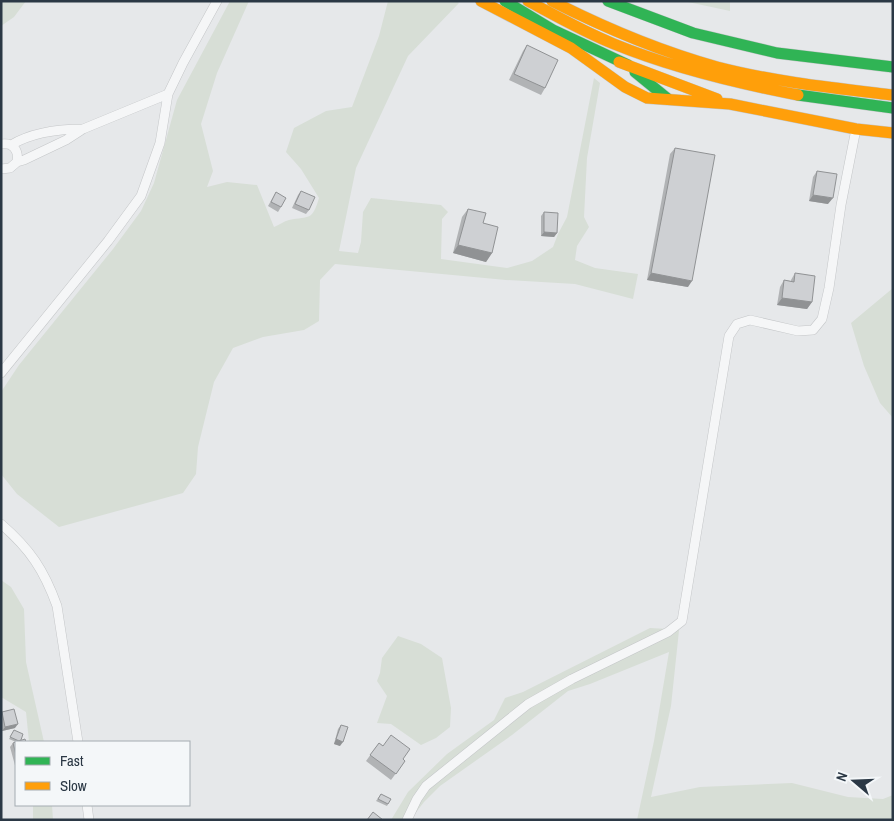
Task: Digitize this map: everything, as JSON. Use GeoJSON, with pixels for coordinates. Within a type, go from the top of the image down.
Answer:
{"type":"FeatureCollection","features":[{"type":"Feature","properties":{"kind":"main road"},"geometry":{"type":"LineString","coordinates":[[481,1],[571,48],[634,92],[647,98],[730,104],[856,129],[893,133]]}},
{"type":"Feature","properties":{"kind":"main road"},"geometry":{"type":"LineString","coordinates":[[506,1],[550,29],[628,65],[671,101]]}},
{"type":"Feature","properties":{"kind":"main road"},"geometry":{"type":"LineString","coordinates":[[528,1],[576,27],[633,52],[716,79],[789,94],[893,108]]}},
{"type":"Feature","properties":{"kind":"main road"},"geometry":{"type":"LineString","coordinates":[[552,1],[637,40],[717,66],[786,81],[893,95]]}},
{"type":"Feature","properties":{"kind":"main road"},"geometry":{"type":"LineString","coordinates":[[566,1],[592,21]]}},
{"type":"Feature","properties":{"kind":"main road"},"geometry":{"type":"LineString","coordinates":[[608,1],[693,33],[778,53],[893,68]]}},
{"type":"Feature","properties":{"kind":"main road"},"geometry":{"type":"LineString","coordinates":[[571,48],[628,65],[730,104]]}},
{"type":"Feature","properties":{"kind":"street"},"geometry":{"type":"LineString","coordinates":[[1,373],[108,241],[141,196],[160,143],[168,94],[217,1]]}},
{"type":"Feature","properties":{"kind":"street"},"geometry":{"type":"LineString","coordinates":[[1,169],[10,168],[17,162],[66,140],[83,129],[168,94]]}},
{"type":"Feature","properties":{"kind":"street"},"geometry":{"type":"LineString","coordinates":[[6,144],[64,129],[83,129]]}},
{"type":"Feature","properties":{"kind":"street"},"geometry":{"type":"LineString","coordinates":[[408,820],[417,799],[426,786],[528,704],[572,679],[668,632],[682,621],[729,336],[737,324],[750,320],[798,331],[813,330],[822,319],[856,129]]}},
{"type":"Feature","properties":{"kind":"street"},"geometry":{"type":"LineString","coordinates":[[6,144],[17,152],[17,162]]}},
{"type":"Feature","properties":{"kind":"street"},"geometry":{"type":"LineString","coordinates":[[1,524],[21,541],[33,557],[46,579],[58,606],[78,741]]}},
{"type":"Feature","properties":{"kind":"street"},"geometry":{"type":"LineString","coordinates":[[87,806],[89,820]]}},
{"type":"Feature","properties":{"kind":"shaded area"},"geometry":{"type":"Polygon","coordinates":[[[1,1],[26,1],[14,17],[1,26],[1,1]]]}},
{"type":"Feature","properties":{"kind":"shaded area"},"geometry":{"type":"Polygon","coordinates":[[[230,1],[249,1],[217,73],[201,124],[213,171],[207,187],[227,182],[257,185],[274,227],[312,214],[319,198],[301,169],[286,152],[294,128],[326,111],[352,107],[379,36],[388,1],[456,1],[459,3],[408,56],[356,168],[339,251],[358,253],[361,242],[363,212],[371,198],[441,205],[448,212],[442,219],[441,259],[507,268],[532,261],[553,247],[567,217],[594,78],[600,83],[587,158],[584,217],[589,227],[577,246],[575,260],[595,268],[638,274],[633,299],[575,284],[506,280],[335,264],[320,280],[319,321],[304,330],[263,337],[233,348],[214,382],[198,447],[196,474],[183,493],[59,527],[17,494],[1,474],[1,392],[19,365],[113,249],[141,211],[154,183],[177,100],[230,1]]]}},
{"type":"Feature","properties":{"kind":"shaded area"},"geometry":{"type":"Polygon","coordinates":[[[730,1],[730,11],[688,2],[730,1]]]}},
{"type":"Feature","properties":{"kind":"shaded area"},"geometry":{"type":"Polygon","coordinates":[[[893,288],[893,418],[880,403],[864,366],[851,323],[893,288]]]}},
{"type":"Feature","properties":{"kind":"shaded area"},"geometry":{"type":"Polygon","coordinates":[[[1,580],[11,587],[24,609],[26,662],[44,741],[29,741],[26,712],[1,697],[1,580]]]}},
{"type":"Feature","properties":{"kind":"shaded area"},"geometry":{"type":"Polygon","coordinates":[[[680,621],[671,706],[651,797],[700,787],[792,783],[848,797],[883,799],[893,795],[893,820],[637,820],[654,741],[669,652],[568,691],[512,735],[440,786],[410,820],[391,820],[408,792],[447,754],[494,720],[505,698],[523,692],[650,628],[668,629],[680,621]]]}},
{"type":"Feature","properties":{"kind":"shaded area"},"geometry":{"type":"Polygon","coordinates":[[[398,636],[421,644],[442,658],[451,708],[450,727],[436,738],[421,745],[391,724],[377,723],[387,696],[377,681],[382,658],[398,636]]]}},
{"type":"Feature","properties":{"kind":"shaded area"},"geometry":{"type":"Polygon","coordinates":[[[33,806],[52,806],[53,820],[33,820],[33,806]]]}},
{"type":"Feature","properties":{"kind":"building"},"geometry":{"type":"Polygon","coordinates":[[[527,45],[558,60],[545,88],[514,74],[527,45]]]}},
{"type":"Feature","properties":{"kind":"building"},"geometry":{"type":"Polygon","coordinates":[[[675,148],[715,155],[692,281],[651,273],[675,148]]]}},
{"type":"Feature","properties":{"kind":"building"},"geometry":{"type":"Polygon","coordinates":[[[817,171],[837,174],[833,198],[813,195],[817,171]]]}},
{"type":"Feature","properties":{"kind":"building"},"geometry":{"type":"Polygon","coordinates":[[[301,191],[315,197],[309,210],[295,204],[301,191]]]}},
{"type":"Feature","properties":{"kind":"building"},"geometry":{"type":"Polygon","coordinates":[[[276,192],[286,198],[281,207],[271,202],[276,192]]]}},
{"type":"Feature","properties":{"kind":"building"},"geometry":{"type":"Polygon","coordinates":[[[468,209],[486,213],[483,223],[498,227],[492,253],[458,245],[468,209]]]}},
{"type":"Feature","properties":{"kind":"building"},"geometry":{"type":"Polygon","coordinates":[[[544,212],[558,213],[557,233],[544,232],[544,212]]]}},
{"type":"Feature","properties":{"kind":"building"},"geometry":{"type":"Polygon","coordinates":[[[795,273],[815,276],[812,302],[782,298],[784,280],[794,282],[795,273]]]}},
{"type":"Feature","properties":{"kind":"building"},"geometry":{"type":"Polygon","coordinates":[[[14,709],[18,724],[5,727],[2,712],[14,709]]]}},
{"type":"Feature","properties":{"kind":"building"},"geometry":{"type":"Polygon","coordinates":[[[341,725],[348,727],[343,742],[336,739],[341,725]]]}},
{"type":"Feature","properties":{"kind":"building"},"geometry":{"type":"Polygon","coordinates":[[[14,730],[23,734],[21,740],[10,737],[14,730]]]}},
{"type":"Feature","properties":{"kind":"building"},"geometry":{"type":"Polygon","coordinates":[[[391,735],[410,749],[403,759],[405,761],[396,774],[370,755],[379,743],[383,746],[391,735]]]}},
{"type":"Feature","properties":{"kind":"building"},"geometry":{"type":"Polygon","coordinates":[[[381,794],[391,799],[388,804],[378,799],[381,794]]]}},
{"type":"Feature","properties":{"kind":"building"},"geometry":{"type":"Polygon","coordinates":[[[373,812],[383,820],[367,820],[373,812]]]}},
{"type":"Feature","properties":{"kind":"traffic: fast"},"geometry":{"type":"LineString","coordinates":[[505,1],[553,30],[628,65]]}},
{"type":"Feature","properties":{"kind":"traffic: fast"},"geometry":{"type":"LineString","coordinates":[[608,1],[693,33],[777,53],[893,67]]}},
{"type":"Feature","properties":{"kind":"traffic: fast"},"geometry":{"type":"LineString","coordinates":[[635,72],[668,99]]}},
{"type":"Feature","properties":{"kind":"traffic: fast"},"geometry":{"type":"LineString","coordinates":[[798,95],[893,108]]}},
{"type":"Feature","properties":{"kind":"traffic: slow"},"geometry":{"type":"LineString","coordinates":[[481,1],[571,48],[625,87],[647,98],[730,104],[856,129],[893,133]]}},
{"type":"Feature","properties":{"kind":"traffic: slow"},"geometry":{"type":"LineString","coordinates":[[528,1],[570,24],[636,53],[704,74],[798,95]]}},
{"type":"Feature","properties":{"kind":"traffic: slow"},"geometry":{"type":"LineString","coordinates":[[552,1],[633,38],[717,67],[783,81],[893,95]]}},
{"type":"Feature","properties":{"kind":"traffic: slow"},"geometry":{"type":"LineString","coordinates":[[619,62],[717,99]]}}]}
